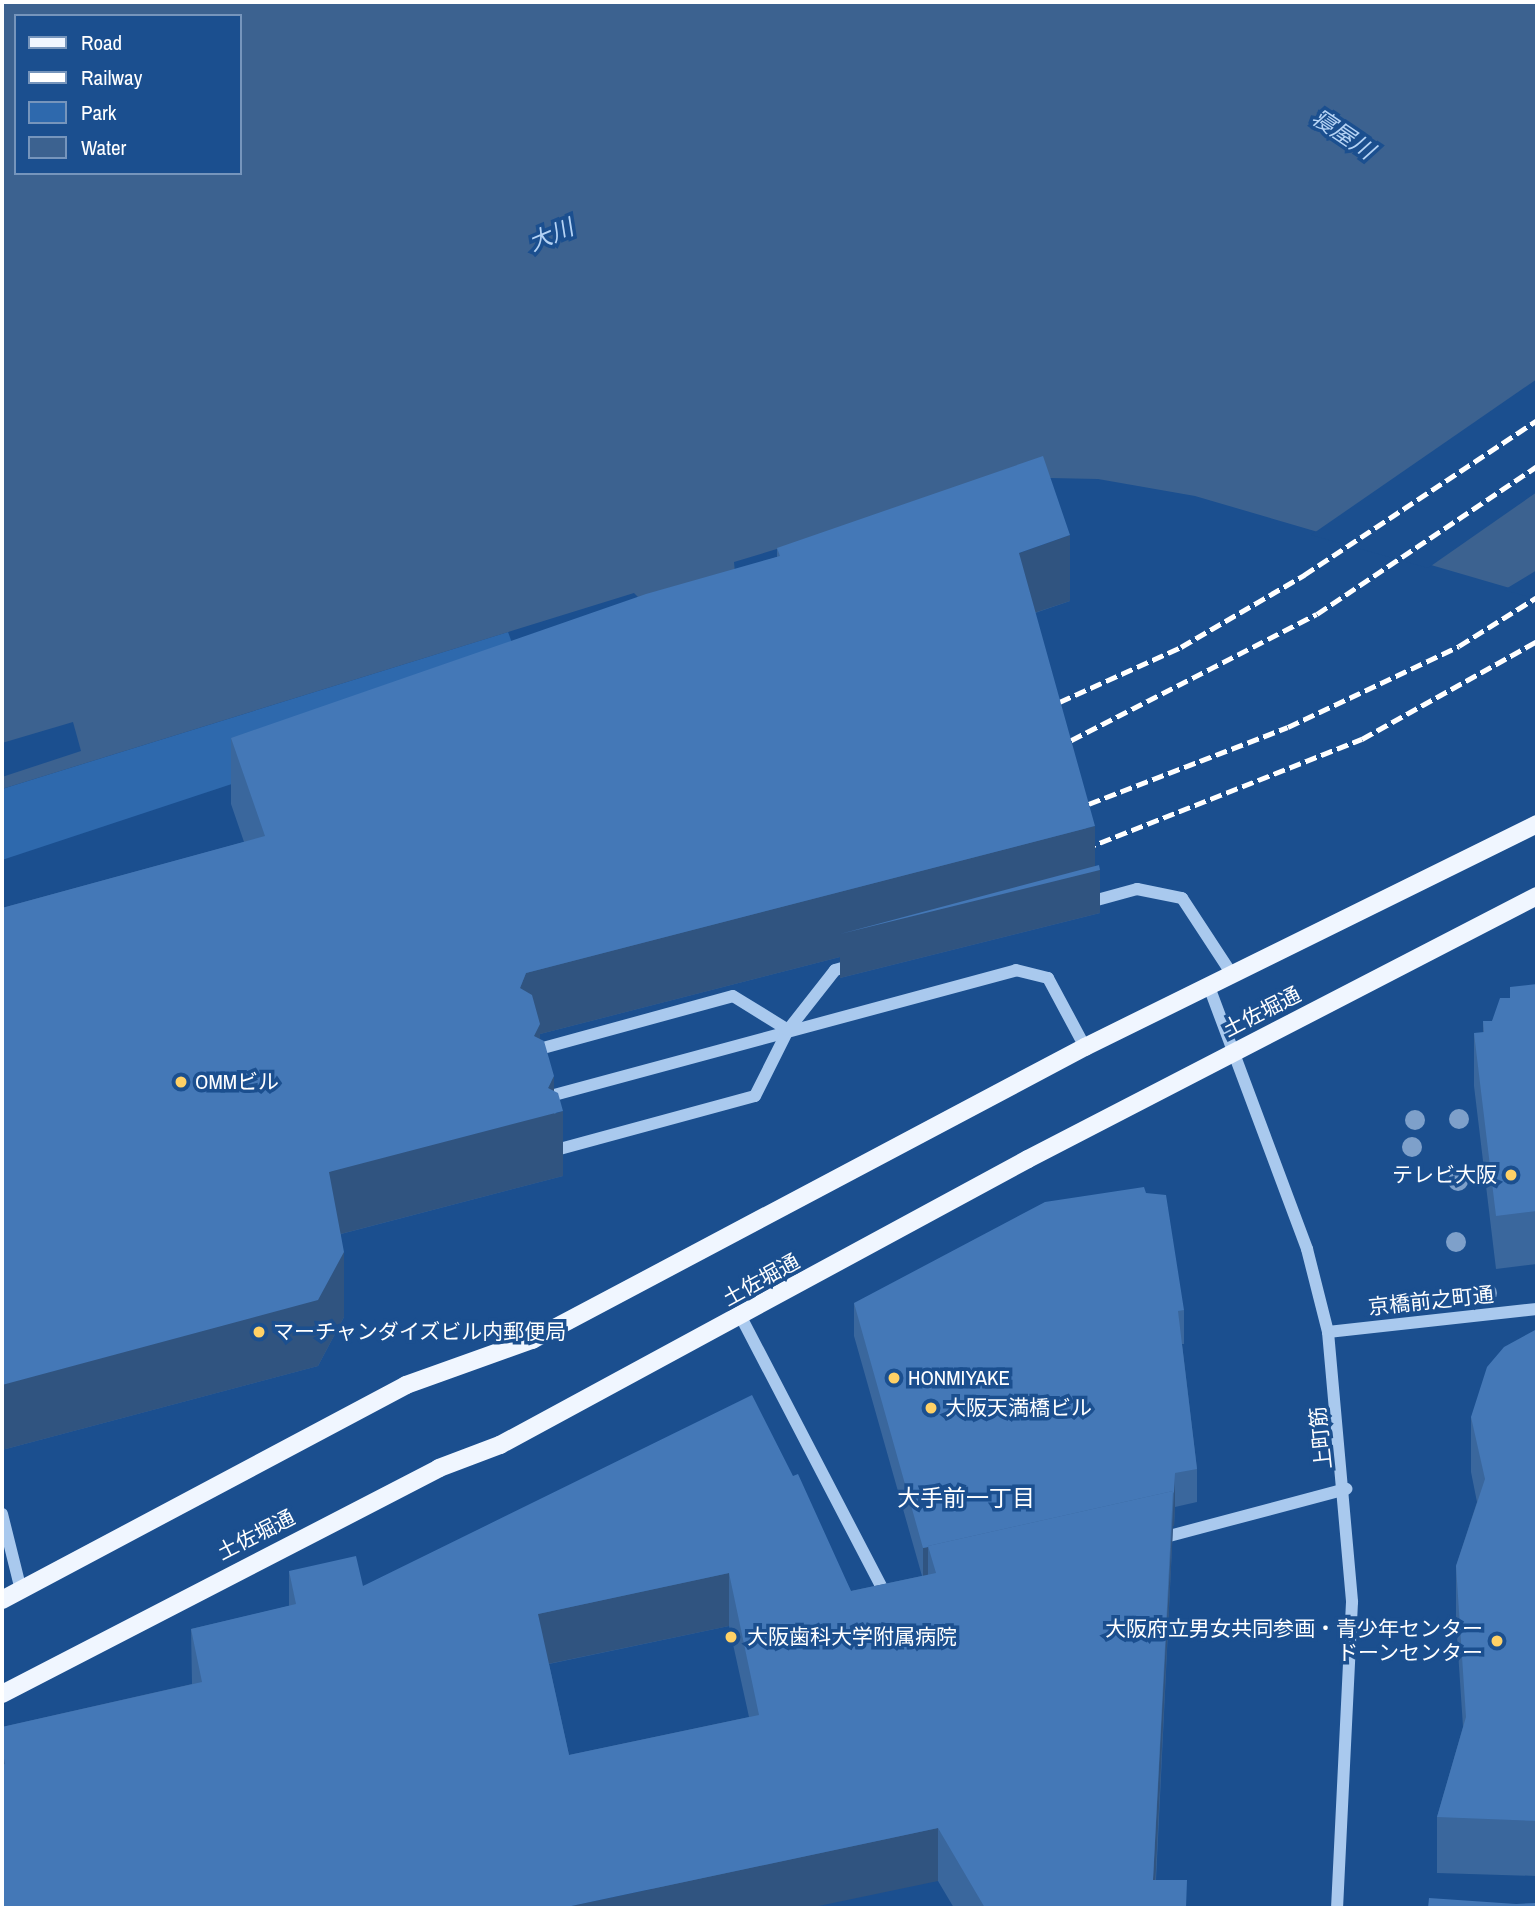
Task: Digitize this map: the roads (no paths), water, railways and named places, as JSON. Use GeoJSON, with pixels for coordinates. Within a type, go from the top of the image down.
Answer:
{"type":"FeatureCollection","features":[{"type":"Feature","properties":{"kind":"main road"},"geometry":{"type":"LineString","coordinates":[[2,1600],[406,1385],[532,1340],[1084,1047],[1537,824]]}},
{"type":"Feature","properties":{"kind":"main road","name":"土佐堀通"},"geometry":{"type":"LineString","coordinates":[[2,1694],[741,1317],[1236,1051],[1537,896]]}},
{"type":"Feature","properties":{"kind":"street"},"geometry":{"type":"LineString","coordinates":[[1070,907],[1137,889],[1182,898],[1231,973]]}},
{"type":"Feature","properties":{"kind":"street"},"geometry":{"type":"LineString","coordinates":[[556,1150],[755,1096],[788,1030],[835,970],[874,959]]}},
{"type":"Feature","properties":{"kind":"street"},"geometry":{"type":"LineString","coordinates":[[542,1098],[1016,970],[1048,978],[1084,1047]]}},
{"type":"Feature","properties":{"kind":"street","name":"上町筋"},"geometry":{"type":"LineString","coordinates":[[1208,984],[1236,1051],[1307,1249],[1328,1332],[1346,1489],[1352,1602],[1337,1908]]}},
{"type":"Feature","properties":{"kind":"street"},"geometry":{"type":"LineString","coordinates":[[529,1052],[733,996],[788,1030]]}},
{"type":"Feature","properties":{"kind":"street","name":"京橋前之町通"},"geometry":{"type":"LineString","coordinates":[[1328,1332],[1537,1309]]}},
{"type":"Feature","properties":{"kind":"street"},"geometry":{"type":"LineString","coordinates":[[741,1317],[887,1599],[901,1596]]}},
{"type":"Feature","properties":{"kind":"street"},"geometry":{"type":"LineString","coordinates":[[1140,1543],[1286,1510],[1346,1489]]}},
{"type":"Feature","properties":{"kind":"street"},"geometry":{"type":"LineString","coordinates":[[2,1514],[21,1590]]}},
{"type":"Feature","properties":{"kind":"water"},"geometry":{"type":"Polygon","coordinates":[[[2,2],[1537,2],[1537,596],[1195,496],[1098,479],[1050,478],[948,497],[734,562],[735,573],[642,601],[634,593],[2,789],[2,2]]]}},
{"type":"Feature","properties":{"kind":"railway"},"geometry":{"type":"LineString","coordinates":[[1044,709],[1181,647],[1304,575],[1537,420]]}},
{"type":"Feature","properties":{"kind":"railway"},"geometry":{"type":"LineString","coordinates":[[1056,748],[1317,614],[1537,466]]}},
{"type":"Feature","properties":{"kind":"railway"},"geometry":{"type":"LineString","coordinates":[[1073,810],[1288,727],[1459,646],[1537,597]]}},
{"type":"Feature","properties":{"kind":"railway"},"geometry":{"type":"LineString","coordinates":[[1084,849],[1362,739],[1537,641]]}},
{"type":"Feature","properties":{"kind":"place","name":"OMMビル"},"geometry":{"type":"Point","coordinates":[181,1082]}},
{"type":"Feature","properties":{"kind":"place","name":"テレビ大阪"},"geometry":{"type":"Point","coordinates":[1511,1175]}},
{"type":"Feature","properties":{"kind":"place","name":"マーチャンダイズビル内郵便局"},"geometry":{"type":"Point","coordinates":[259,1332]}},
{"type":"Feature","properties":{"kind":"place","name":"HONMIYAKE"},"geometry":{"type":"Point","coordinates":[894,1378]}},
{"type":"Feature","properties":{"kind":"place","name":"大阪天満橋ビル"},"geometry":{"type":"Point","coordinates":[931,1408]}},
{"type":"Feature","properties":{"kind":"place","name":"大阪歯科大学附属病院"},"geometry":{"type":"Point","coordinates":[731,1637]}},
{"type":"Feature","properties":{"kind":"place","name":"大阪府立男女共同参画・青少年センター ドーンセンター"},"geometry":{"type":"Point","coordinates":[1497,1641]}},
{"type":"Feature","properties":{"kind":"district","name":"大手前一丁目"},"geometry":{"type":"Point","coordinates":[966,1498]}},
{"type":"Feature","properties":{"kind":"water label","name":"寝屋川"},"geometry":{"type":"Point","coordinates":[1343,134]}},
{"type":"Feature","properties":{"kind":"water label","name":"大川"},"geometry":{"type":"Point","coordinates":[551,235]}}]}
